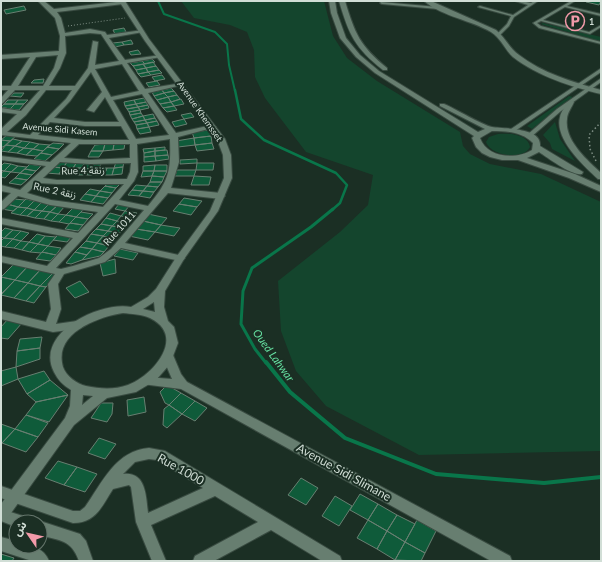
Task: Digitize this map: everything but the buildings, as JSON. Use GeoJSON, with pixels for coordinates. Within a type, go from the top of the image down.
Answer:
{"type":"FeatureCollection","features":[{"type":"Feature","properties":{"kind":"street"},"geometry":{"type":"LineString","coordinates":[[1,133],[23,113],[44,88],[51,78],[63,53],[62,35],[58,17],[41,1]]}},
{"type":"Feature","properties":{"kind":"street"},"geometry":{"type":"LineString","coordinates":[[50,9],[79,1]]}},
{"type":"Feature","properties":{"kind":"street"},"geometry":{"type":"LineString","coordinates":[[332,1],[343,38],[358,56],[377,72],[478,135]]}},
{"type":"Feature","properties":{"kind":"street"},"geometry":{"type":"LineString","coordinates":[[342,1],[353,37],[360,47],[377,63],[442,105],[491,129],[513,130],[529,136],[534,140],[537,147],[561,163],[601,182]]}},
{"type":"Feature","properties":{"kind":"street"},"geometry":{"type":"LineString","coordinates":[[427,1],[438,8],[498,34],[515,55],[526,62],[601,92]]}},
{"type":"Feature","properties":{"kind":"street"},"geometry":{"type":"LineString","coordinates":[[50,9],[122,2]]}},
{"type":"Feature","properties":{"kind":"street","name":"Avenue Khemsset"},"geometry":{"type":"LineString","coordinates":[[122,2],[159,56],[221,139],[227,155],[228,178],[214,211],[180,258],[160,291],[152,299],[135,309]]}},
{"type":"Feature","properties":{"kind":"street"},"geometry":{"type":"LineString","coordinates":[[62,35],[95,31],[102,32],[106,37]]}},
{"type":"Feature","properties":{"kind":"street"},"geometry":{"type":"LineString","coordinates":[[32,137],[50,120],[77,88],[91,68],[106,37],[141,31]]}},
{"type":"Feature","properties":{"kind":"street"},"geometry":{"type":"LineString","coordinates":[[101,45],[124,63],[174,136]]}},
{"type":"Feature","properties":{"kind":"street"},"geometry":{"type":"LineString","coordinates":[[2,59],[63,53]]}},
{"type":"Feature","properties":{"kind":"street"},"geometry":{"type":"LineString","coordinates":[[1,102],[14,88],[34,55]]}},
{"type":"Feature","properties":{"kind":"street"},"geometry":{"type":"LineString","coordinates":[[91,68],[159,56]]}},
{"type":"Feature","properties":{"kind":"street"},"geometry":{"type":"LineString","coordinates":[[48,270],[78,236],[114,201],[130,181],[135,169],[134,142],[91,68]]}},
{"type":"Feature","properties":{"kind":"street"},"geometry":{"type":"LineString","coordinates":[[110,99],[180,84]]}},
{"type":"Feature","properties":{"kind":"street"},"geometry":{"type":"LineString","coordinates":[[1,88],[77,88]]}},
{"type":"Feature","properties":{"kind":"street"},"geometry":{"type":"LineString","coordinates":[[91,110],[105,92]]}},
{"type":"Feature","properties":{"kind":"street"},"geometry":{"type":"LineString","coordinates":[[571,102],[563,119],[566,136],[583,160],[601,177]]}},
{"type":"Feature","properties":{"kind":"street"},"geometry":{"type":"LineString","coordinates":[[1,110],[23,113]]}},
{"type":"Feature","properties":{"kind":"street"},"geometry":{"type":"LineString","coordinates":[[50,120],[85,124],[124,124]]}},
{"type":"Feature","properties":{"kind":"street","name":"Avenue Sidi Kasem"},"geometry":{"type":"LineString","coordinates":[[1,133],[77,142],[134,142],[174,136],[212,127]]}},
{"type":"Feature","properties":{"kind":"street"},"geometry":{"type":"LineString","coordinates":[[478,135],[491,129]]}},
{"type":"Feature","properties":{"kind":"street"},"geometry":{"type":"LineString","coordinates":[[478,135],[476,143],[486,152],[504,158],[520,158],[533,154],[537,147]]}},
{"type":"Feature","properties":{"kind":"street","name":"Rue 1011"},"geometry":{"type":"LineString","coordinates":[[1,259],[61,272],[102,260],[119,245],[166,190],[174,169],[174,136]]}},
{"type":"Feature","properties":{"kind":"street"},"geometry":{"type":"LineString","coordinates":[[1,207],[36,180],[77,142]]}},
{"type":"Feature","properties":{"kind":"street"},"geometry":{"type":"LineString","coordinates":[[1,158],[56,162],[134,160]]}},
{"type":"Feature","properties":{"kind":"street"},"geometry":{"type":"LineString","coordinates":[[520,158],[566,173],[601,189]]}},
{"type":"Feature","properties":{"kind":"street","name":"Rue 4 زنقة"},"geometry":{"type":"LineString","coordinates":[[36,180],[56,182],[130,181]]}},
{"type":"Feature","properties":{"kind":"street","name":"Rue 2 زنقة"},"geometry":{"type":"LineString","coordinates":[[3,190],[19,192],[50,202],[106,210]]}},
{"type":"Feature","properties":{"kind":"street"},"geometry":{"type":"LineString","coordinates":[[166,190],[221,196]]}},
{"type":"Feature","properties":{"kind":"street"},"geometry":{"type":"LineString","coordinates":[[114,201],[150,209]]}},
{"type":"Feature","properties":{"kind":"street"},"geometry":{"type":"LineString","coordinates":[[1,221],[78,236]]}},
{"type":"Feature","properties":{"kind":"street"},"geometry":{"type":"LineString","coordinates":[[119,245],[180,258]]}},
{"type":"Feature","properties":{"kind":"street"},"geometry":{"type":"LineString","coordinates":[[51,327],[56,309],[53,284],[61,272]]}},
{"type":"Feature","properties":{"kind":"street"},"geometry":{"type":"LineString","coordinates":[[160,291],[159,307],[163,321]]}},
{"type":"Feature","properties":{"kind":"street"},"geometry":{"type":"LineString","coordinates":[[135,309],[153,314],[163,321],[172,333],[173,347],[169,358],[156,374],[146,380],[125,390],[106,393],[89,392],[71,386],[59,374],[56,360],[59,345],[69,331],[94,315],[108,311],[135,309]]}},
{"type":"Feature","properties":{"kind":"street"},"geometry":{"type":"LineString","coordinates":[[1,315],[51,327],[77,325]]}},
{"type":"Feature","properties":{"kind":"street"},"geometry":{"type":"LineString","coordinates":[[51,327],[62,341]]}},
{"type":"Feature","properties":{"kind":"street"},"geometry":{"type":"LineString","coordinates":[[169,358],[176,376],[183,385]]}},
{"type":"Feature","properties":{"kind":"street","name":"Avenue Sidi Slimane"},"geometry":{"type":"LineString","coordinates":[[146,380],[183,385],[505,561]]}},
{"type":"Feature","properties":{"kind":"street"},"geometry":{"type":"LineString","coordinates":[[1,515],[70,421],[76,406],[77,388]]}},
{"type":"Feature","properties":{"kind":"street"},"geometry":{"type":"LineString","coordinates":[[70,421],[106,393]]}},
{"type":"Feature","properties":{"kind":"street","name":"Rue 1000"},"geometry":{"type":"LineString","coordinates":[[1,492],[16,496],[73,518],[82,517],[90,512],[108,485],[129,458],[149,453],[160,455],[334,561]]}},
{"type":"Feature","properties":{"kind":"street"},"geometry":{"type":"LineString","coordinates":[[108,485],[128,479],[134,481],[137,485],[143,522],[159,561]]}},
{"type":"Feature","properties":{"kind":"street"},"geometry":{"type":"LineString","coordinates":[[143,522],[215,489]]}},
{"type":"Feature","properties":{"kind":"street"},"geometry":{"type":"LineString","coordinates":[[200,561],[271,522]]}},
{"type":"Feature","properties":{"kind":"street"},"geometry":{"type":"LineString","coordinates":[[48,530],[76,539],[81,546],[86,561]]}},
{"type":"Feature","properties":{"kind":"street"},"geometry":{"type":"LineString","coordinates":[[1,544],[35,554],[42,561]]}},
{"type":"Feature","properties":{"kind":"lane"},"geometry":{"type":"LineString","coordinates":[[517,1],[530,4]]}},
{"type":"Feature","properties":{"kind":"lane"},"geometry":{"type":"LineString","coordinates":[[498,34],[508,25],[513,16],[536,1]]}},
{"type":"Feature","properties":{"kind":"lane"},"geometry":{"type":"LineString","coordinates":[[573,1],[535,24],[540,27],[601,44]]}},
{"type":"Feature","properties":{"kind":"lane"},"geometry":{"type":"LineString","coordinates":[[382,3],[438,8]]}},
{"type":"Feature","properties":{"kind":"lane"},"geometry":{"type":"LineString","coordinates":[[564,6],[601,15]]}},
{"type":"Feature","properties":{"kind":"lane"},"geometry":{"type":"LineString","coordinates":[[480,7],[513,16]]}},
{"type":"Feature","properties":{"kind":"lane"},"geometry":{"type":"LineString","coordinates":[[540,20],[590,33],[601,26]]}},
{"type":"Feature","properties":{"kind":"lane"},"geometry":{"type":"LineString","coordinates":[[513,130],[601,70]]}},
{"type":"Feature","properties":{"kind":"lane"},"geometry":{"type":"LineString","coordinates":[[529,136],[559,110],[601,80]]}},
{"type":"Feature","properties":{"kind":"path"},"geometry":{"type":"LineString","coordinates":[[60,27],[132,17]]}},
{"type":"Feature","properties":{"kind":"path"},"geometry":{"type":"LineString","coordinates":[[598,165],[590,149],[589,135],[601,122]]}},
{"type":"Feature","properties":{"kind":"green space"},"geometry":{"type":"Polygon","coordinates":[[[181,1],[324,1],[333,36],[347,58],[377,81],[460,132],[463,146],[470,154],[490,164],[541,174],[601,202],[601,451],[419,455],[326,406],[296,371],[281,331],[278,281],[340,232],[368,205],[373,175],[306,152],[265,98],[255,77],[254,50],[247,32],[230,25],[194,18],[181,1]]]}},
{"type":"Feature","properties":{"kind":"green space"},"geometry":{"type":"Polygon","coordinates":[[[543,23],[601,37],[601,39],[599,41],[541,24],[543,23]]]}},
{"type":"Feature","properties":{"kind":"green space"},"geometry":{"type":"Polygon","coordinates":[[[569,96],[573,97],[532,129],[527,126],[569,96]]]}},
{"type":"Feature","properties":{"kind":"green space"},"geometry":{"type":"Polygon","coordinates":[[[555,122],[560,139],[575,161],[552,149],[550,143],[543,135],[555,122]]]}},
{"type":"Feature","properties":{"kind":"green space"},"geometry":{"type":"Polygon","coordinates":[[[498,134],[512,134],[522,137],[526,139],[530,147],[521,154],[514,155],[507,155],[494,151],[486,142],[489,137],[498,134]]]}},
{"type":"Feature","properties":{"kind":"waterway","name":"Oued Lahwar"},"geometry":{"type":"LineString","coordinates":[[158,1],[164,14],[215,32],[227,44],[229,65],[235,91]]}},
{"type":"Feature","properties":{"kind":"waterway","name":"Oued Lahwar"},"geometry":{"type":"LineString","coordinates":[[235,90],[241,119],[264,140],[336,173],[347,185],[340,203],[332,210]]}},
{"type":"Feature","properties":{"kind":"waterway","name":"Oued Lahwar"},"geometry":{"type":"LineString","coordinates":[[266,363],[255,349],[241,324],[243,291],[252,268],[311,227],[333,209]]}},
{"type":"Feature","properties":{"kind":"waterway","name":"Oued Lahwar"},"geometry":{"type":"LineString","coordinates":[[266,362],[290,392],[345,438],[436,474],[544,483],[601,477]]}},
{"type":"Feature","properties":{"kind":"place","name":"1"},"geometry":{"type":"Point","coordinates":[575,21]}}]}
